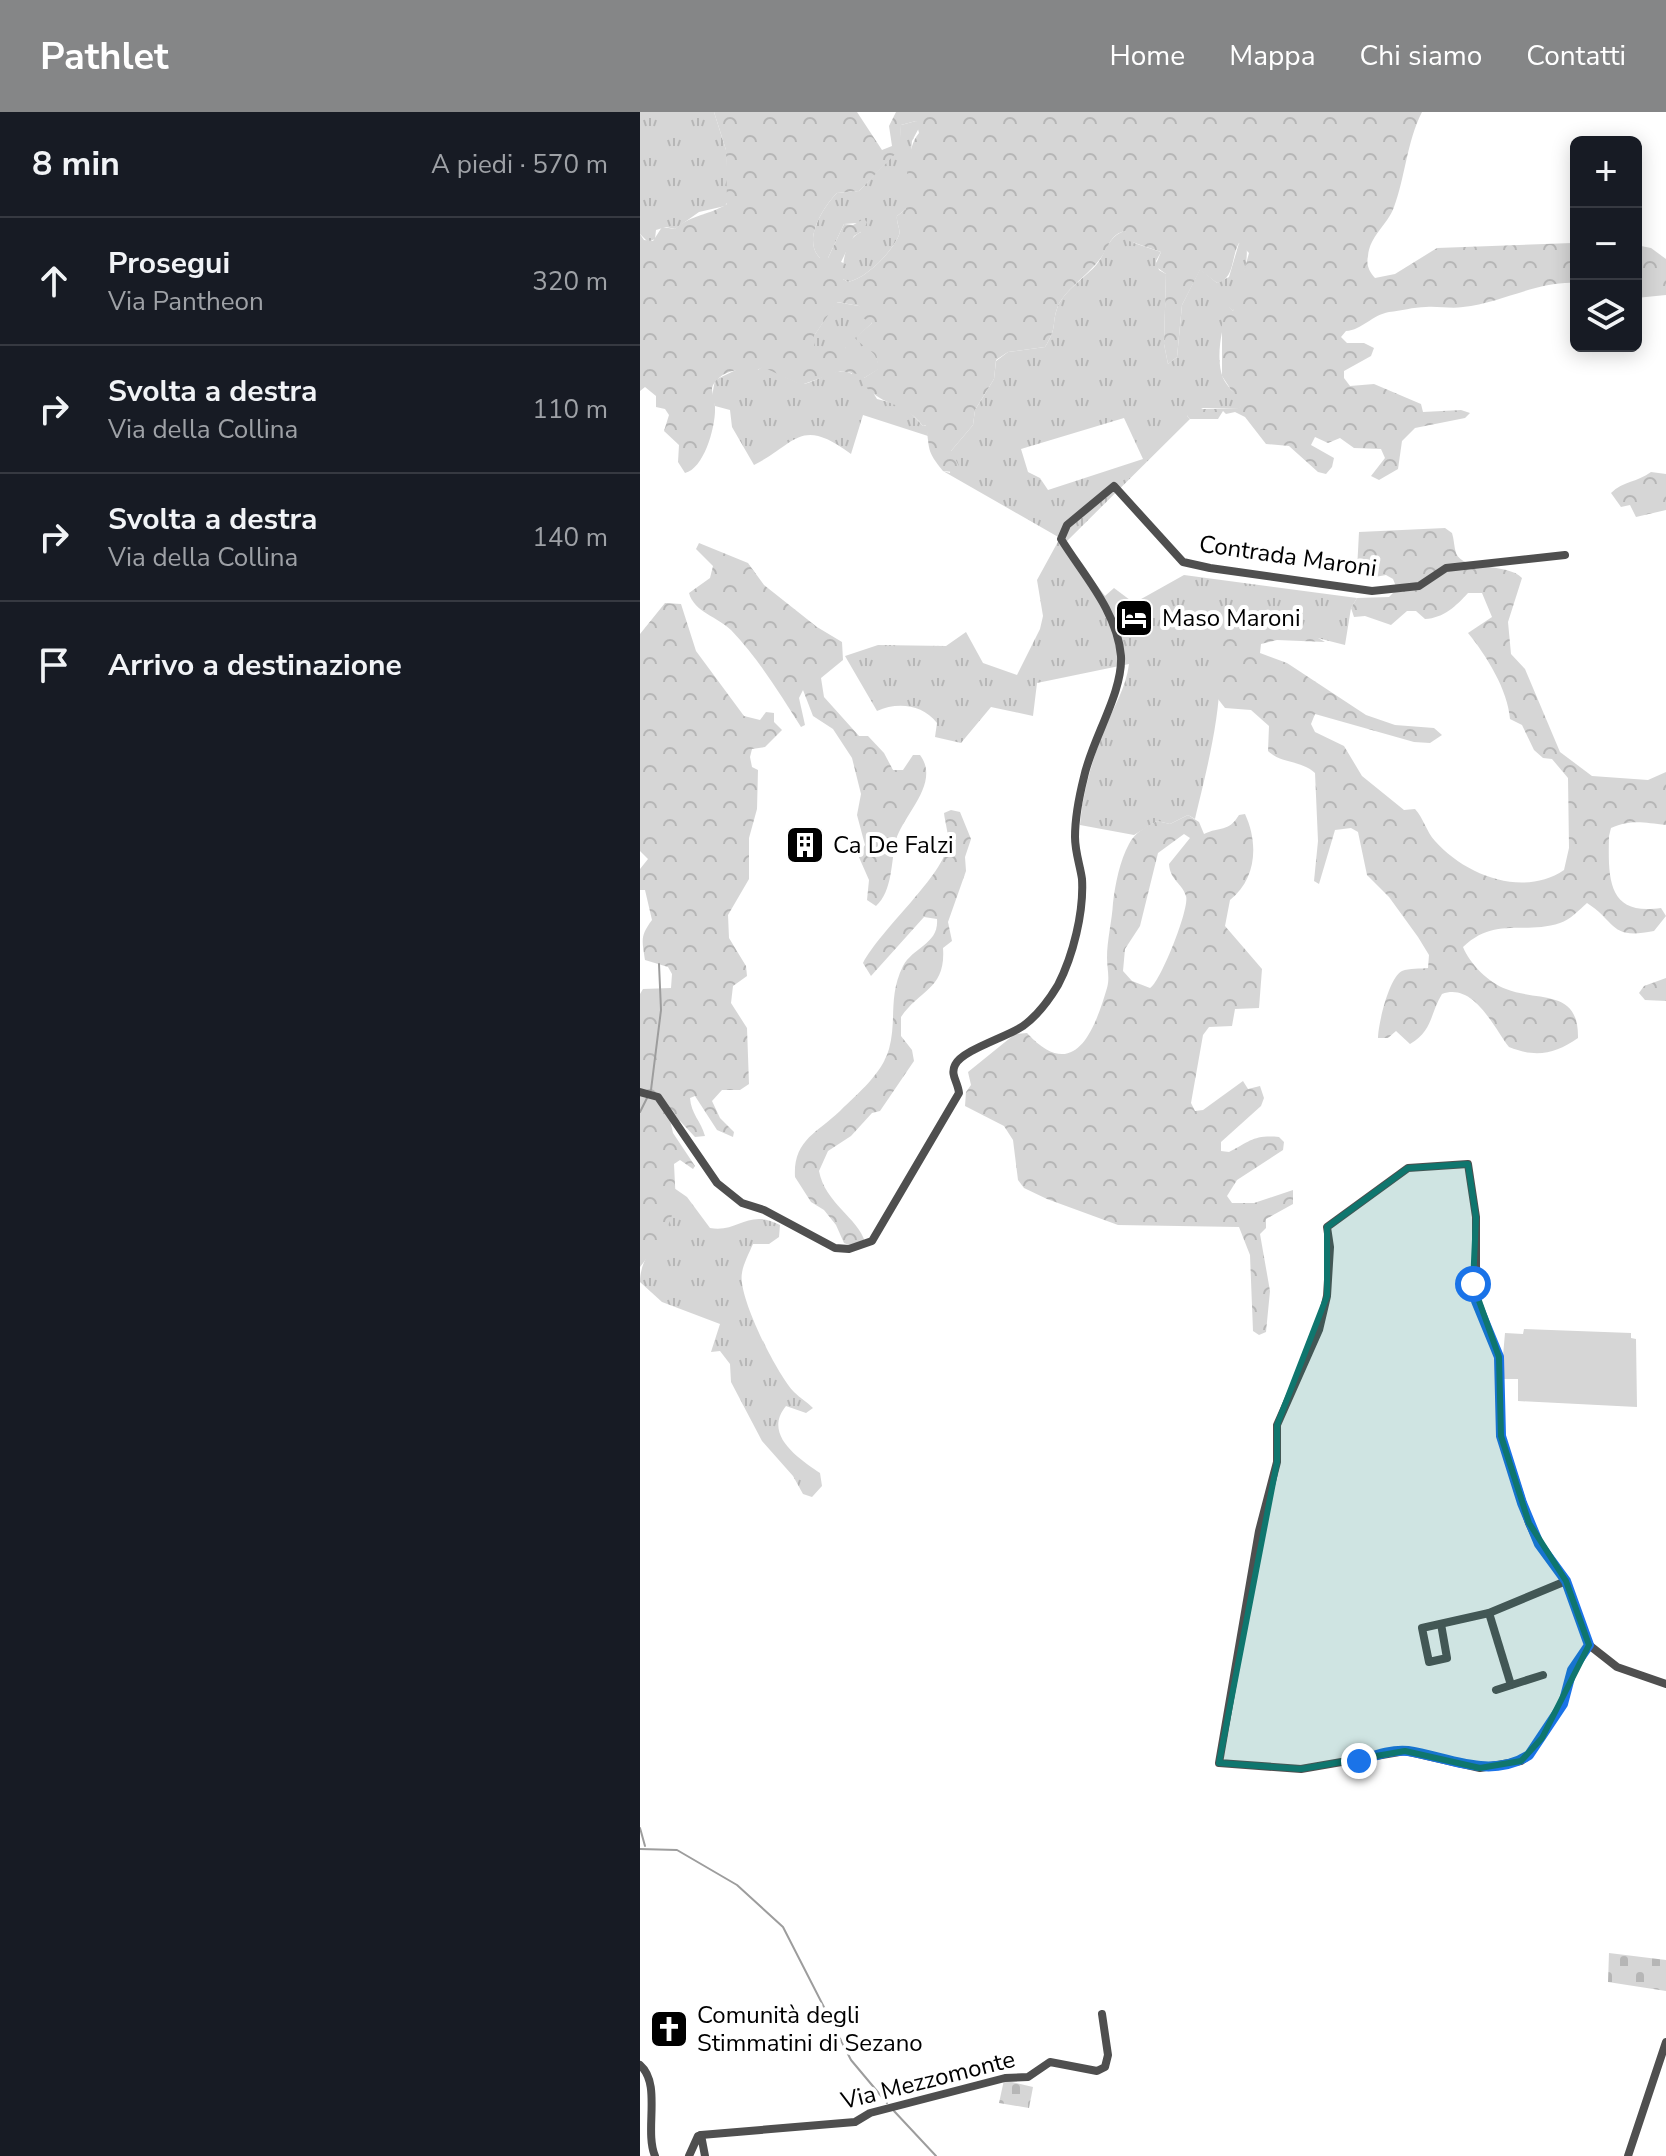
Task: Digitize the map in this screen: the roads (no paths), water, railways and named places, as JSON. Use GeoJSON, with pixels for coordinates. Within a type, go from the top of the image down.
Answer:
{"type":"FeatureCollection","features":[{"type":"Feature","properties":{"kind":"street","name":"Contrada Maroni"},"geometry":{"type":"LineString","coordinates":[[640,1092],[658,1097],[701,1164],[717,1183],[742,1203],[764,1210],[835,1248],[849,1249],[872,1241],[959,1093],[952,1074],[955,1063],[964,1055],[1023,1026],[1043,1007],[1065,968],[1081,907],[1081,875],[1075,835],[1081,791],[1097,731],[1120,675],[1121,655],[1110,617],[1061,539],[1067,525],[1114,486],[1183,562],[1210,568],[1372,591],[1419,586],[1446,568],[1565,555]]}},
{"type":"Feature","properties":{"kind":"street"},"geometry":{"type":"LineString","coordinates":[[1589,1645],[1572,1670],[1563,1704],[1529,1755],[1521,1761],[1480,1768],[1405,1751],[1301,1769],[1219,1763],[1259,1531],[1277,1462],[1275,1433],[1319,1330],[1327,1296],[1330,1247],[1327,1227],[1408,1168],[1468,1164],[1476,1217],[1476,1301],[1499,1357],[1501,1436],[1529,1523],[1539,1544],[1566,1581],[1589,1645],[1617,1667],[1666,1684]]}},
{"type":"Feature","properties":{"kind":"street"},"geometry":{"type":"LineString","coordinates":[[1441,1624],[1447,1658],[1429,1662],[1422,1628],[1489,1613],[1566,1581]]}},
{"type":"Feature","properties":{"kind":"street"},"geometry":{"type":"LineString","coordinates":[[1489,1613],[1511,1685]]}},
{"type":"Feature","properties":{"kind":"street"},"geometry":{"type":"LineString","coordinates":[[1496,1690],[1543,1675]]}},
{"type":"Feature","properties":{"kind":"street","name":"Via Mezzomonte"},"geometry":{"type":"LineString","coordinates":[[701,2135],[855,2122],[870,2113],[993,2080],[1028,2077],[1050,2062],[1097,2071],[1105,2067],[1108,2055],[1102,2014]]}},
{"type":"Feature","properties":{"kind":"street"},"geometry":{"type":"LineString","coordinates":[[1628,2156],[1666,2042]]}},
{"type":"Feature","properties":{"kind":"street"},"geometry":{"type":"LineString","coordinates":[[640,2065],[650,2082],[649,2132],[655,2156]]}},
{"type":"Feature","properties":{"kind":"street"},"geometry":{"type":"LineString","coordinates":[[689,2156],[701,2135]]}},
{"type":"Feature","properties":{"kind":"street"},"geometry":{"type":"LineString","coordinates":[[701,2135],[705,2156]]}},
{"type":"Feature","properties":{"kind":"waterway"},"geometry":{"type":"LineString","coordinates":[[651,1090],[661,1010],[659,964]]}},
{"type":"Feature","properties":{"kind":"waterway"},"geometry":{"type":"LineString","coordinates":[[640,1112],[648,1096]]}},
{"type":"Feature","properties":{"kind":"waterway"},"geometry":{"type":"LineString","coordinates":[[640,1828],[645,1846]]}},
{"type":"Feature","properties":{"kind":"waterway"},"geometry":{"type":"LineString","coordinates":[[640,1849],[677,1850],[737,1885],[783,1927],[851,2060],[887,2103]]}},
{"type":"Feature","properties":{"kind":"waterway"},"geometry":{"type":"LineString","coordinates":[[894,2111],[936,2156]]}},
{"type":"Feature","properties":{"kind":"place","name":"Maso Maroni"},"geometry":{"type":"Point","coordinates":[1134,618]}},
{"type":"Feature","properties":{"kind":"place","name":"Ca De Falzi"},"geometry":{"type":"Point","coordinates":[805,845]}},
{"type":"Feature","properties":{"kind":"place","name":"Comunità degli Stimmatini di Sezano"},"geometry":{"type":"Point","coordinates":[669,2029]}}]}
